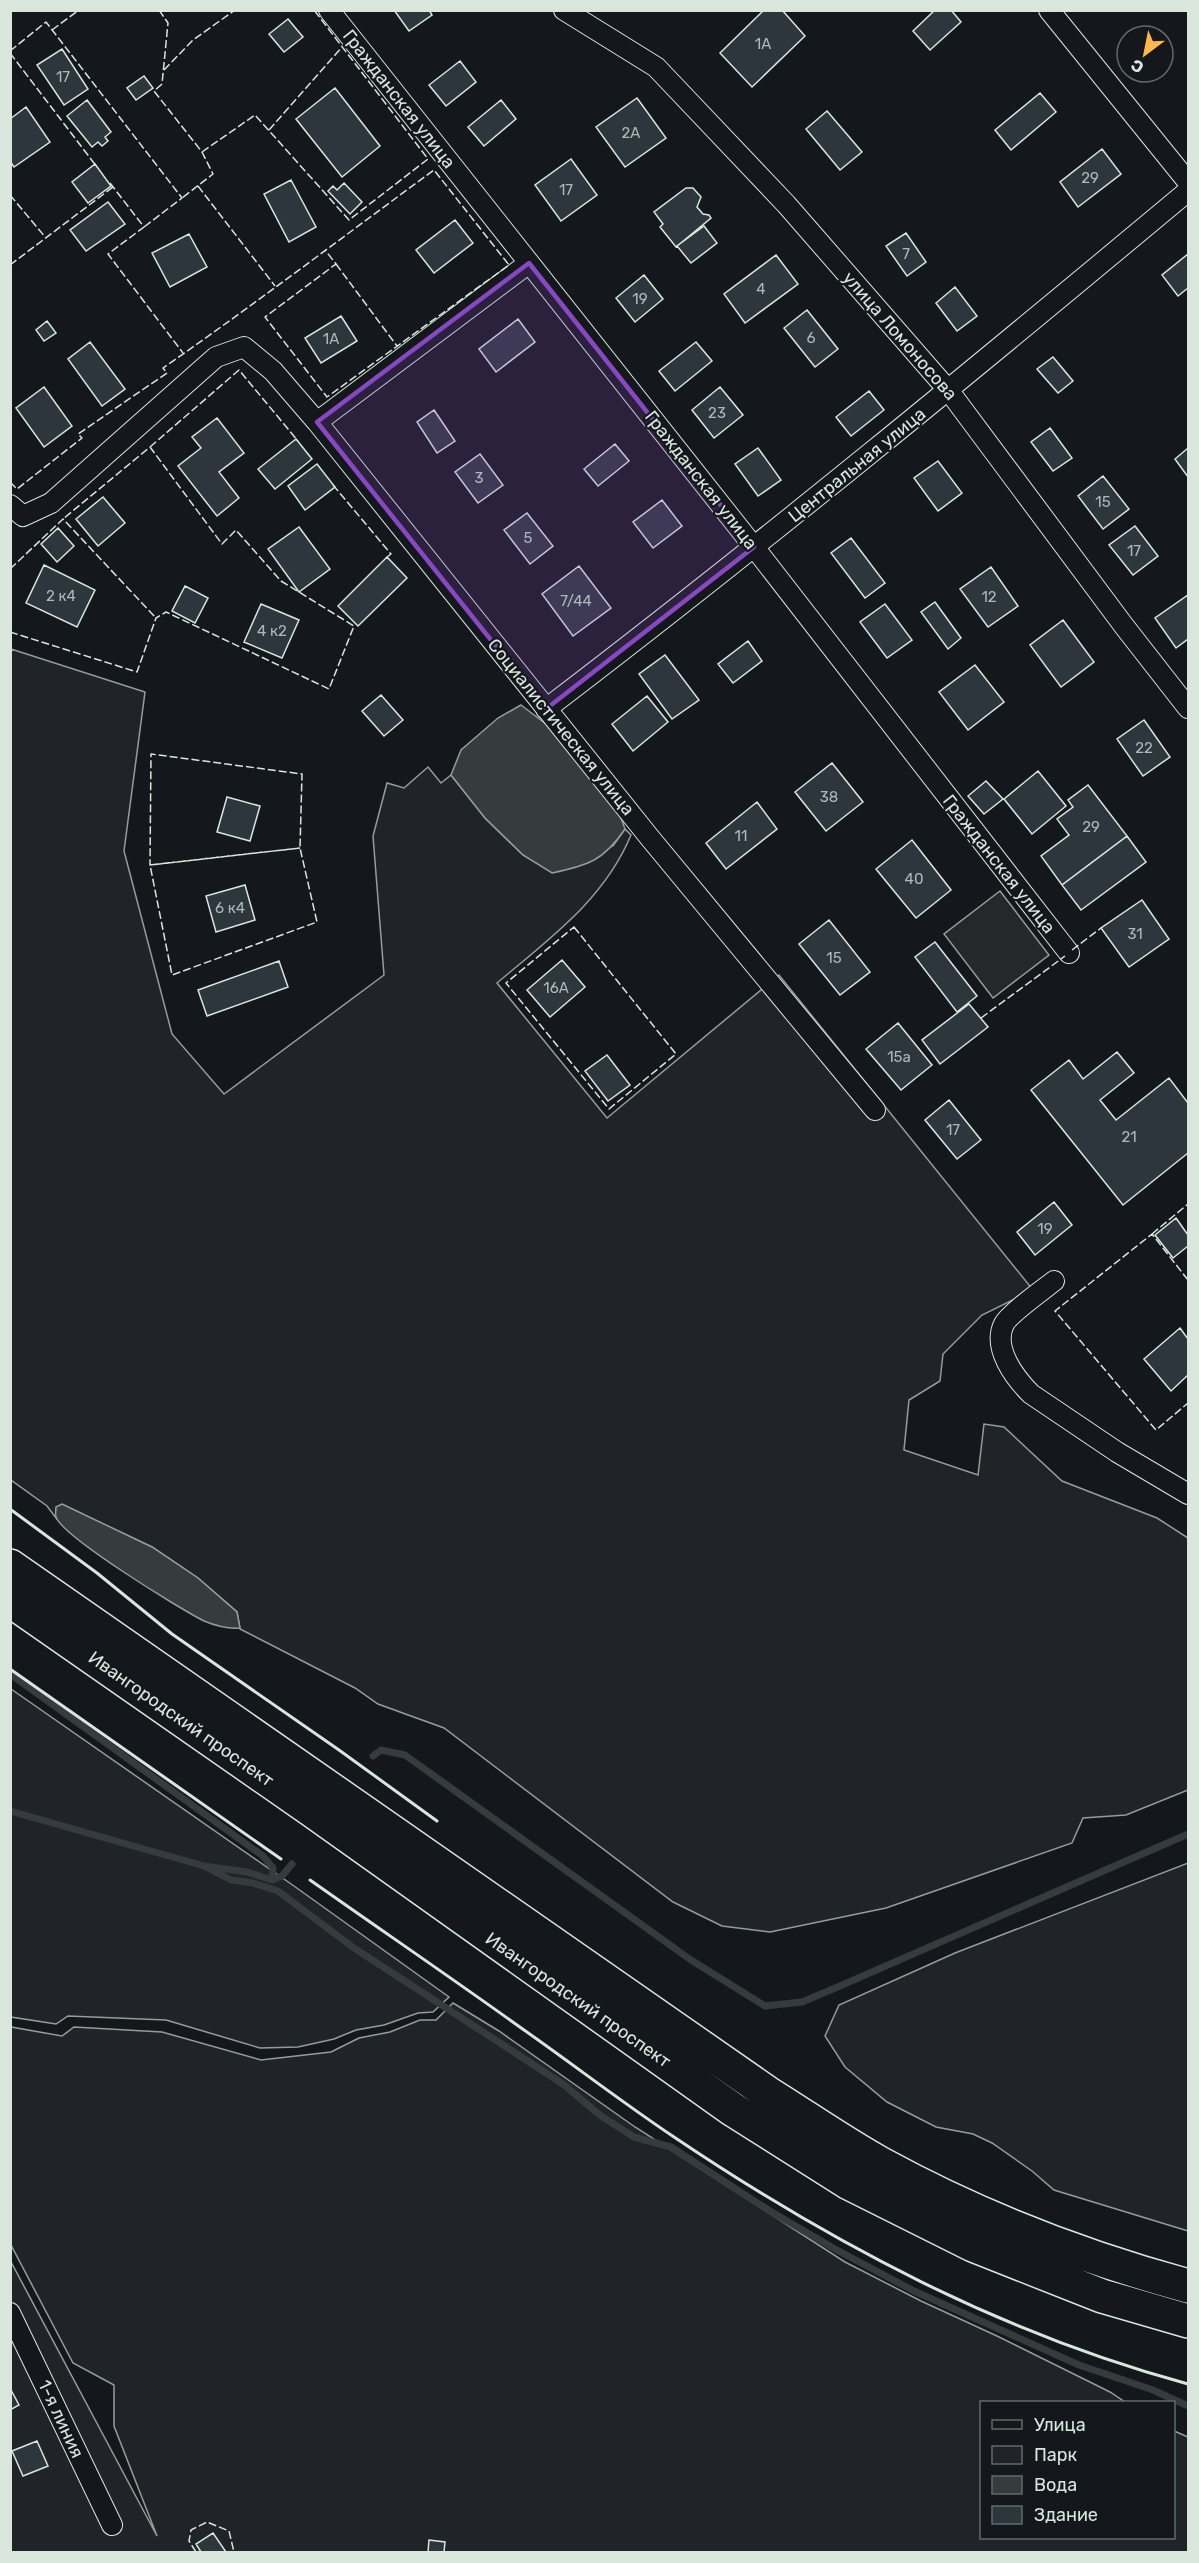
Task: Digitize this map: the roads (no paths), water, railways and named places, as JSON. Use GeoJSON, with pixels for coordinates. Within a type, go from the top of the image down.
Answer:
{"type":"FeatureCollection","features":[{"type":"Feature","properties":{"kind":"highway","name":"Ивангородский проспект"},"geometry":{"type":"LineString","coordinates":[[10,1566],[769,2094],[881,2164],[998,2222],[1121,2268],[1188,2286]]}},
{"type":"Feature","properties":{"kind":"highway","name":"Ивангородский проспект"},"geometry":{"type":"LineString","coordinates":[[10,1600],[322,1817],[732,2109],[849,2183],[973,2245],[1102,2296],[1188,2320]]}},
{"type":"Feature","properties":{"kind":"street","name":"Гражданская улица"},"geometry":{"type":"LineString","coordinates":[[329,10],[754,547],[1069,953]]}},
{"type":"Feature","properties":{"kind":"street","name":"улица Ломоносова"},"geometry":{"type":"LineString","coordinates":[[564,10],[656,67],[786,204],[949,391],[1188,708]]}},
{"type":"Feature","properties":{"kind":"street"},"geometry":{"type":"LineString","coordinates":[[1049,10],[1188,182]]}},
{"type":"Feature","properties":{"kind":"street","name":"Центральная улица"},"geometry":{"type":"LineString","coordinates":[[546,709],[949,391],[1188,191]]}},
{"type":"Feature","properties":{"kind":"street"},"geometry":{"type":"LineString","coordinates":[[316,422],[529,263]]}},
{"type":"Feature","properties":{"kind":"street","name":"Социалистическая улица"},"geometry":{"type":"LineString","coordinates":[[10,504],[23,516],[51,503],[216,357],[244,347],[273,371],[316,422],[546,709],[875,1110]]}},
{"type":"Feature","properties":{"kind":"street"},"geometry":{"type":"LineString","coordinates":[[1054,1281],[1005,1323],[1000,1343],[1020,1382],[1031,1394],[1117,1452],[1188,1494]]}},
{"type":"Feature","properties":{"kind":"street","name":"1-я линия"},"geometry":{"type":"LineString","coordinates":[[10,2313],[112,2525]]}},
{"type":"Feature","properties":{"kind":"water"},"geometry":{"type":"Polygon","coordinates":[[[521,705],[546,724],[620,815],[625,829],[610,848],[586,864],[552,873],[523,855],[485,818],[451,775],[461,750],[498,718],[521,705]]]}},
{"type":"Feature","properties":{"kind":"water"},"geometry":{"type":"Polygon","coordinates":[[[62,1504],[152,1547],[198,1578],[237,1612],[240,1628],[222,1627],[204,1621],[100,1556],[63,1527],[56,1517],[56,1507],[62,1504]]]}},
{"type":"Feature","properties":{"kind":"waterway"},"geometry":{"type":"LineString","coordinates":[[10,1674],[263,1856],[273,1868],[272,1880]]}},
{"type":"Feature","properties":{"kind":"waterway"},"geometry":{"type":"LineString","coordinates":[[373,1756],[381,1750],[405,1755],[691,1960],[765,2006],[802,2002],[1188,1834]]}},
{"type":"Feature","properties":{"kind":"waterway"},"geometry":{"type":"LineString","coordinates":[[10,1811],[204,1866],[247,1872],[272,1880],[282,1876],[292,1864]]}},
{"type":"Feature","properties":{"kind":"waterway"},"geometry":{"type":"LineString","coordinates":[[204,1866],[231,1880],[253,1883],[278,1891],[354,1948],[563,2084],[601,2116],[634,2137],[671,2147],[770,2211],[835,2249],[914,2291],[1079,2365],[1153,2390],[1188,2406]]}}]}
